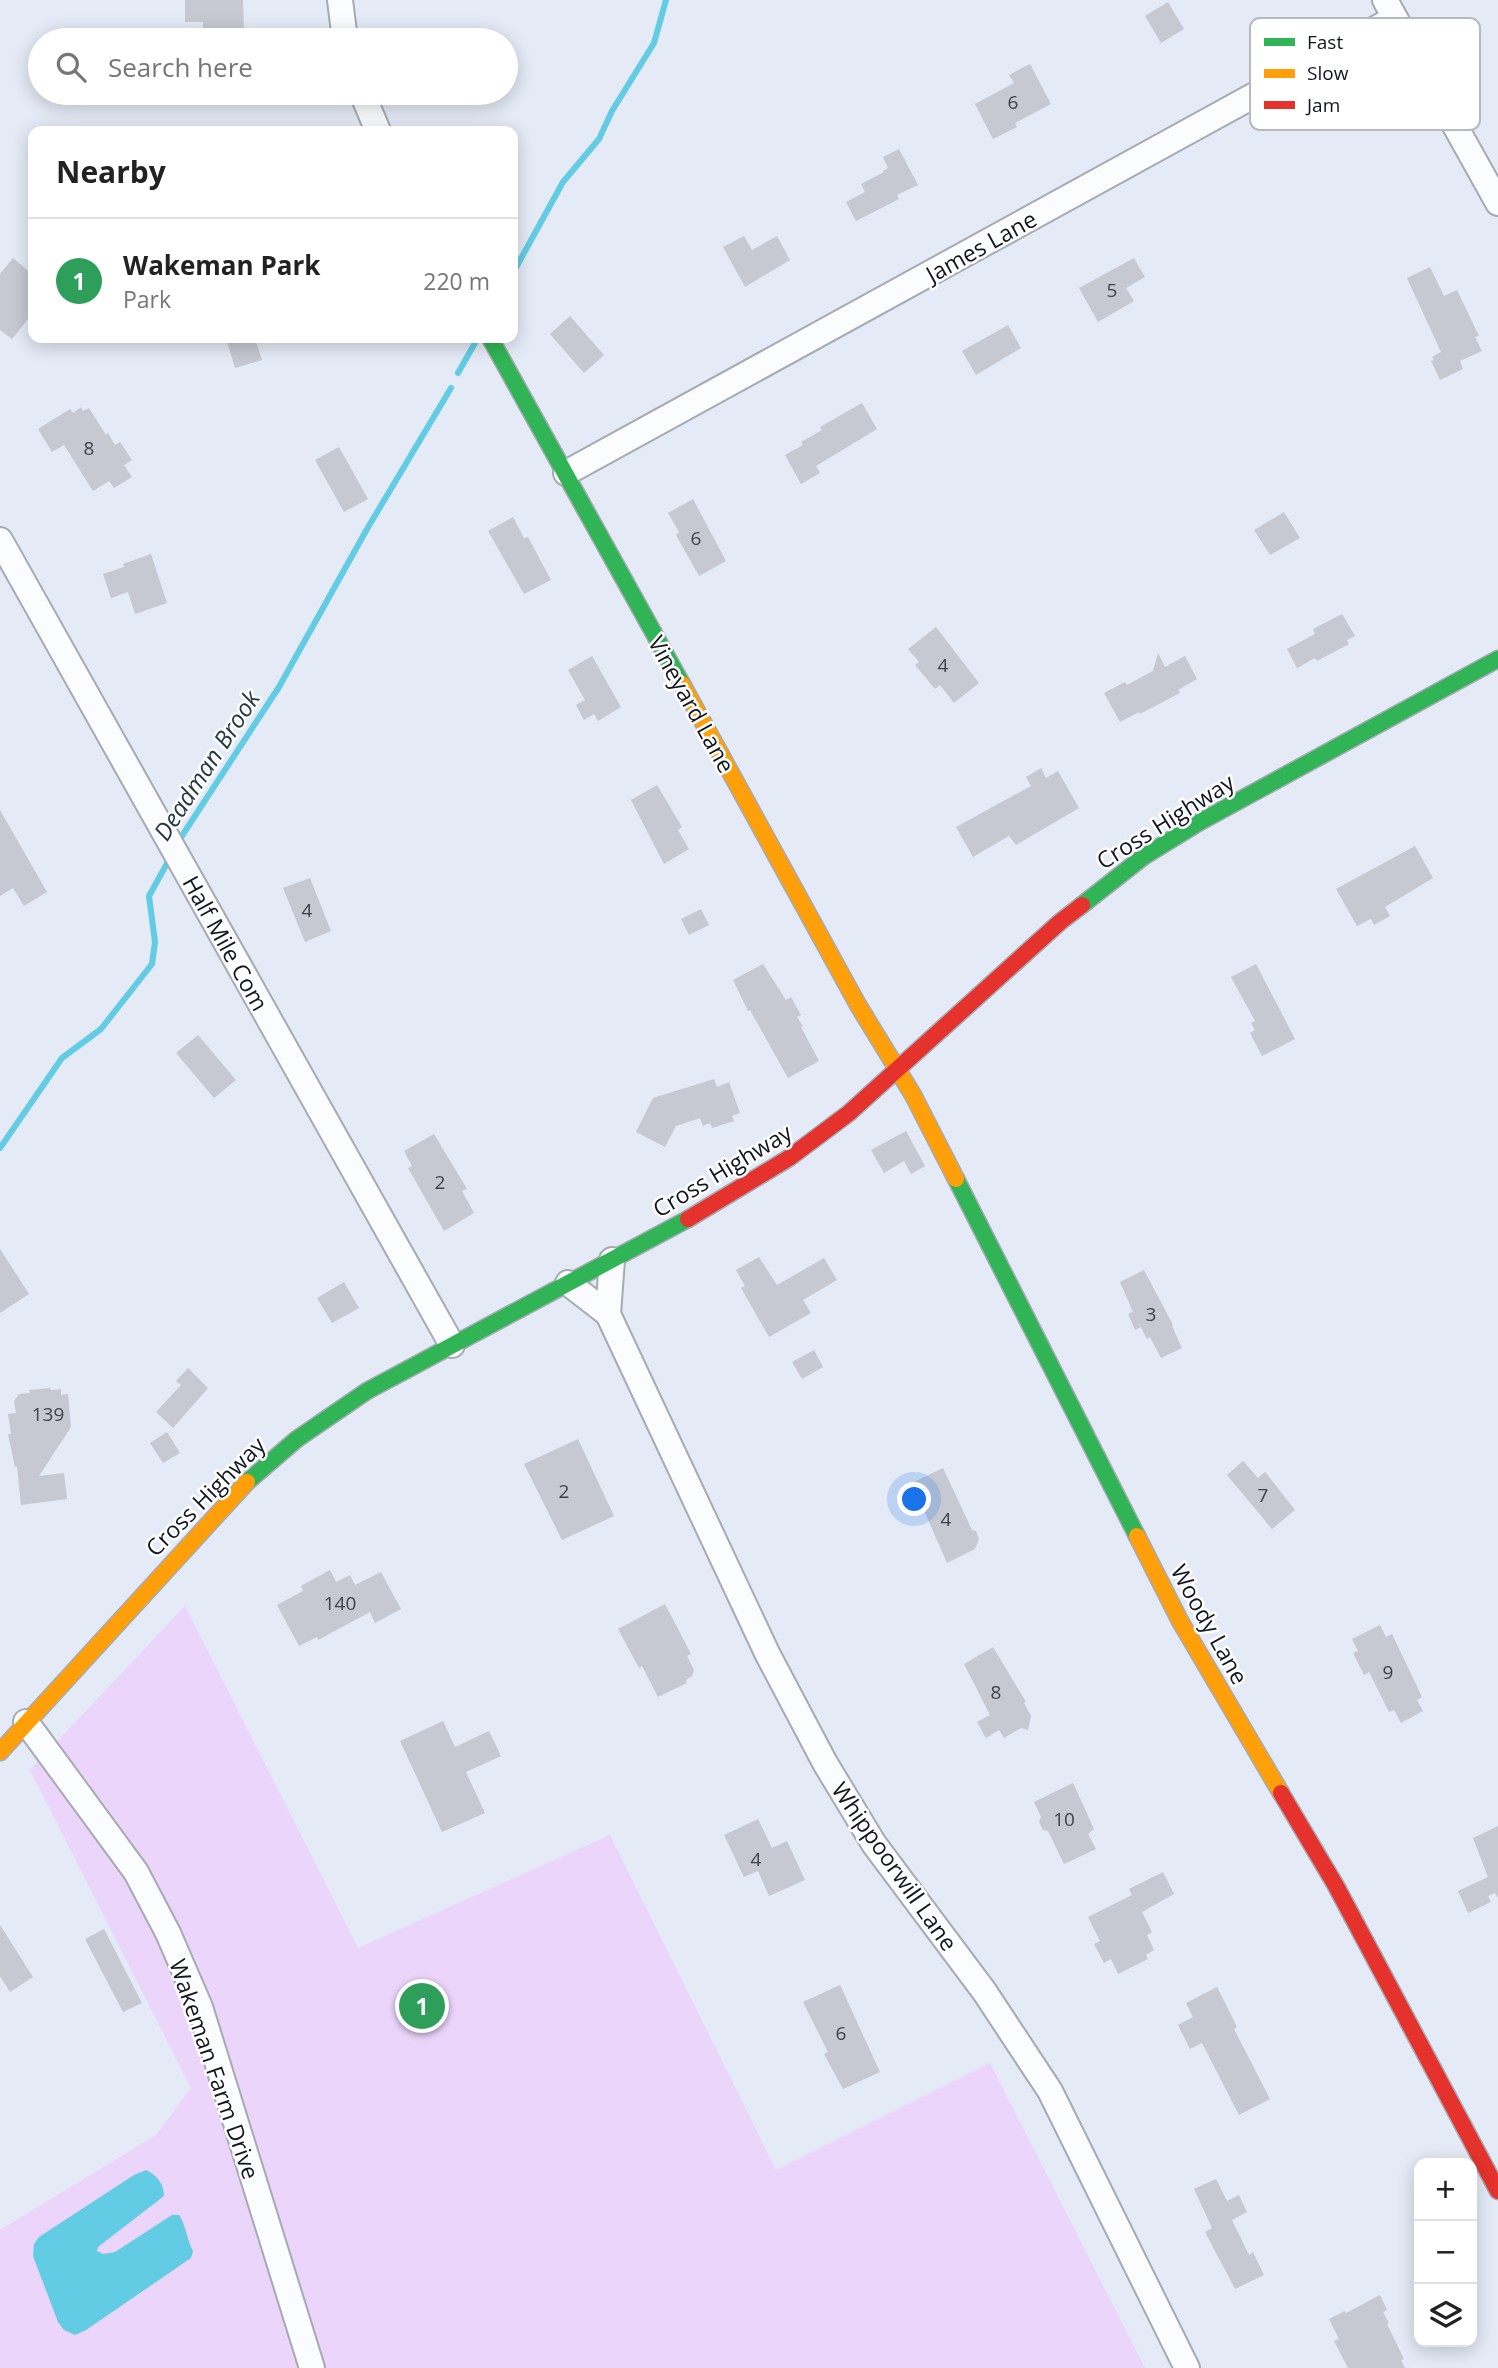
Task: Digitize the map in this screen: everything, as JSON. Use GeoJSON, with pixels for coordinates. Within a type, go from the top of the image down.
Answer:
{"type":"FeatureCollection","features":[{"type":"Feature","properties":{"kind":"street"},"geometry":{"type":"LineString","coordinates":[[340,0],[344,28]]}},
{"type":"Feature","properties":{"kind":"street","name":"James Lane"},"geometry":{"type":"LineString","coordinates":[[1374,18],[1390,9]]}},
{"type":"Feature","properties":{"kind":"street","name":"James Lane"},"geometry":{"type":"LineString","coordinates":[[566,473],[1250,88]]}},
{"type":"Feature","properties":{"kind":"street"},"geometry":{"type":"LineString","coordinates":[[367,105],[376,126]]}},
{"type":"Feature","properties":{"kind":"street"},"geometry":{"type":"LineString","coordinates":[[1457,130],[1498,203]]}},
{"type":"Feature","properties":{"kind":"street","name":"Vineyard Lane"},"geometry":{"type":"LineString","coordinates":[[493,343],[858,1005],[897,1070]]}},
{"type":"Feature","properties":{"kind":"street","name":"Half Mile Com"},"geometry":{"type":"LineString","coordinates":[[0,540],[452,1345]]}},
{"type":"Feature","properties":{"kind":"street","name":"Cross Highway"},"geometry":{"type":"LineString","coordinates":[[9,1735],[217,1511],[270,1461],[344,1405],[722,1200],[794,1155],[840,1121],[1060,922],[1143,857],[1198,823],[1498,659]]}},
{"type":"Feature","properties":{"kind":"street","name":"Woody Lane"},"geometry":{"type":"LineString","coordinates":[[897,1070],[914,1095],[1180,1621],[1336,1886],[1498,2191]]}},
{"type":"Feature","properties":{"kind":"street"},"geometry":{"type":"LineString","coordinates":[[607,1314],[612,1261]]}},
{"type":"Feature","properties":{"kind":"street","name":"Whippoorwill Lane"},"geometry":{"type":"LineString","coordinates":[[568,1283],[607,1314],[767,1653],[825,1763],[874,1844],[984,1991],[1050,2091],[1187,2368]]}},
{"type":"Feature","properties":{"kind":"street","name":"Wakeman Farm Drive"},"geometry":{"type":"LineString","coordinates":[[9,1735],[136,1872],[182,1963],[200,2007],[312,2368]]}},
{"type":"Feature","properties":{"kind":"shaded area"},"geometry":{"type":"Polygon","coordinates":[[[185,1606],[358,1948],[610,1835],[776,2170],[990,2063],[1145,2368],[0,2368],[0,2230],[156,2135],[191,2088],[30,1770],[185,1606]]]}},
{"type":"Feature","properties":{"kind":"water"},"geometry":{"type":"Polygon","coordinates":[[[146,2170],[159,2180],[164,2196],[98,2247],[97,2251],[103,2254],[115,2252],[172,2215],[179,2215],[193,2251],[191,2258],[86,2330],[75,2335],[64,2330],[58,2322],[33,2256],[34,2244],[39,2237],[134,2175],[146,2170]]]}},
{"type":"Feature","properties":{"kind":"building"},"geometry":{"type":"Polygon","coordinates":[[[185,0],[243,0],[244,28],[203,28],[203,22],[185,22],[185,0]]]}},
{"type":"Feature","properties":{"kind":"building"},"geometry":{"type":"Polygon","coordinates":[[[1168,2],[1184,29],[1161,43],[1145,16],[1168,2]]]}},
{"type":"Feature","properties":{"kind":"building"},"geometry":{"type":"Polygon","coordinates":[[[1030,64],[1051,104],[1015,123],[1017,127],[993,139],[975,104],[1014,83],[1009,75],[1030,64]]]}},
{"type":"Feature","properties":{"kind":"building"},"geometry":{"type":"Polygon","coordinates":[[[899,149],[918,185],[897,195],[899,199],[856,221],[846,202],[865,192],[861,184],[884,172],[888,168],[883,157],[899,149]]]}},
{"type":"Feature","properties":{"kind":"building"},"geometry":{"type":"Polygon","coordinates":[[[744,236],[752,250],[777,236],[790,260],[745,287],[723,247],[744,236]]]}},
{"type":"Feature","properties":{"kind":"building"},"geometry":{"type":"Polygon","coordinates":[[[13,258],[28,271],[28,319],[12,339],[0,330],[0,274],[13,258]]]}},
{"type":"Feature","properties":{"kind":"building"},"geometry":{"type":"Polygon","coordinates":[[[1134,258],[1145,277],[1126,288],[1134,301],[1098,322],[1079,288],[1134,258]]]}},
{"type":"Feature","properties":{"kind":"building"},"geometry":{"type":"Polygon","coordinates":[[[1430,267],[1444,296],[1457,290],[1479,336],[1475,337],[1482,351],[1460,361],[1463,369],[1440,380],[1431,361],[1434,360],[1432,357],[1441,352],[1407,278],[1430,267]]]}},
{"type":"Feature","properties":{"kind":"building"},"geometry":{"type":"Polygon","coordinates":[[[570,316],[604,355],[584,373],[550,334],[570,316]]]}},
{"type":"Feature","properties":{"kind":"building"},"geometry":{"type":"Polygon","coordinates":[[[1008,325],[1021,348],[976,375],[962,351],[1008,325]]]}},
{"type":"Feature","properties":{"kind":"building"},"geometry":{"type":"Polygon","coordinates":[[[228,343],[257,343],[262,360],[235,368],[228,343]]]}},
{"type":"Feature","properties":{"kind":"building"},"geometry":{"type":"Polygon","coordinates":[[[862,403],[877,429],[816,466],[820,473],[801,484],[785,455],[822,430],[820,427],[862,403]]]}},
{"type":"Feature","properties":{"kind":"building"},"geometry":{"type":"Polygon","coordinates":[[[81,407],[83,411],[89,408],[106,435],[108,433],[115,445],[120,442],[132,460],[124,465],[132,477],[114,488],[109,481],[93,491],[64,445],[52,452],[38,429],[70,409],[73,413],[81,407]]]}},
{"type":"Feature","properties":{"kind":"building"},"geometry":{"type":"Polygon","coordinates":[[[339,447],[368,499],[344,512],[315,460],[339,447]]]}},
{"type":"Feature","properties":{"kind":"building"},"geometry":{"type":"Polygon","coordinates":[[[693,499],[726,561],[699,576],[676,535],[679,532],[668,513],[693,499]]]}},
{"type":"Feature","properties":{"kind":"building"},"geometry":{"type":"Polygon","coordinates":[[[1284,512],[1300,538],[1270,555],[1254,530],[1284,512]]]}},
{"type":"Feature","properties":{"kind":"building"},"geometry":{"type":"Polygon","coordinates":[[[513,517],[524,538],[528,537],[551,580],[524,594],[488,531],[513,517]]]}},
{"type":"Feature","properties":{"kind":"building"},"geometry":{"type":"Polygon","coordinates":[[[151,554],[167,603],[135,614],[128,592],[111,598],[103,574],[151,554]]]}},
{"type":"Feature","properties":{"kind":"building"},"geometry":{"type":"Polygon","coordinates":[[[1342,614],[1355,636],[1347,640],[1349,644],[1297,668],[1287,649],[1315,634],[1313,629],[1342,614]]]}},
{"type":"Feature","properties":{"kind":"building"},"geometry":{"type":"Polygon","coordinates":[[[936,627],[979,683],[954,703],[940,685],[935,689],[915,665],[919,662],[908,649],[936,627]]]}},
{"type":"Feature","properties":{"kind":"building"},"geometry":{"type":"Polygon","coordinates":[[[1158,653],[1165,667],[1185,656],[1197,679],[1178,690],[1180,693],[1120,722],[1104,693],[1125,682],[1127,685],[1153,671],[1158,653]]]}},
{"type":"Feature","properties":{"kind":"building"},"geometry":{"type":"Polygon","coordinates":[[[592,656],[621,707],[598,721],[594,714],[584,720],[576,705],[585,700],[568,670],[592,656]]]}},
{"type":"Feature","properties":{"kind":"building"},"geometry":{"type":"Polygon","coordinates":[[[1041,768],[1046,778],[1058,771],[1079,808],[1016,845],[1009,836],[973,857],[956,827],[1031,786],[1026,777],[1041,768]]]}},
{"type":"Feature","properties":{"kind":"building"},"geometry":{"type":"Polygon","coordinates":[[[657,785],[682,827],[678,830],[689,849],[664,864],[631,800],[657,785]]]}},
{"type":"Feature","properties":{"kind":"building"},"geometry":{"type":"Polygon","coordinates":[[[0,810],[47,892],[24,906],[13,888],[0,896],[0,810]]]}},
{"type":"Feature","properties":{"kind":"building"},"geometry":{"type":"Polygon","coordinates":[[[1415,846],[1433,878],[1385,907],[1390,916],[1374,925],[1371,919],[1357,926],[1336,889],[1415,846]]]}},
{"type":"Feature","properties":{"kind":"building"},"geometry":{"type":"Polygon","coordinates":[[[310,878],[331,931],[305,942],[283,888],[310,878]]]}},
{"type":"Feature","properties":{"kind":"building"},"geometry":{"type":"Polygon","coordinates":[[[701,909],[709,925],[689,935],[681,919],[701,909]]]}},
{"type":"Feature","properties":{"kind":"building"},"geometry":{"type":"Polygon","coordinates":[[[763,964],[786,1000],[791,997],[801,1015],[797,1017],[803,1026],[801,1027],[819,1061],[788,1078],[733,980],[763,964]]]}},
{"type":"Feature","properties":{"kind":"building"},"geometry":{"type":"Polygon","coordinates":[[[1256,964],[1295,1039],[1262,1056],[1250,1033],[1255,1030],[1251,1023],[1255,1021],[1231,977],[1256,964]]]}},
{"type":"Feature","properties":{"kind":"building"},"geometry":{"type":"Polygon","coordinates":[[[198,1035],[236,1080],[214,1098],[176,1053],[198,1035]]]}},
{"type":"Feature","properties":{"kind":"building"},"geometry":{"type":"Polygon","coordinates":[[[714,1079],[717,1087],[729,1082],[740,1113],[732,1116],[734,1121],[712,1128],[710,1123],[703,1126],[700,1118],[676,1126],[665,1147],[636,1132],[653,1098],[714,1079]]]}},
{"type":"Feature","properties":{"kind":"building"},"geometry":{"type":"Polygon","coordinates":[[[906,1131],[925,1166],[911,1174],[904,1161],[884,1173],[871,1150],[906,1131]]]}},
{"type":"Feature","properties":{"kind":"building"},"geometry":{"type":"Polygon","coordinates":[[[434,1134],[467,1189],[462,1191],[474,1213],[444,1231],[408,1168],[412,1166],[404,1151],[434,1134]]]}},
{"type":"Feature","properties":{"kind":"building"},"geometry":{"type":"Polygon","coordinates":[[[0,1249],[29,1294],[0,1313],[0,1249]]]}},
{"type":"Feature","properties":{"kind":"building"},"geometry":{"type":"Polygon","coordinates":[[[759,1257],[777,1285],[824,1258],[837,1280],[803,1300],[811,1313],[769,1337],[741,1288],[745,1286],[736,1270],[759,1257]]]}},
{"type":"Feature","properties":{"kind":"building"},"geometry":{"type":"Polygon","coordinates":[[[1144,1270],[1182,1348],[1161,1358],[1150,1337],[1147,1339],[1141,1327],[1135,1330],[1128,1314],[1133,1312],[1120,1282],[1144,1270]]]}},
{"type":"Feature","properties":{"kind":"building"},"geometry":{"type":"Polygon","coordinates":[[[344,1282],[359,1308],[332,1323],[317,1298],[344,1282]]]}},
{"type":"Feature","properties":{"kind":"building"},"geometry":{"type":"Polygon","coordinates":[[[814,1350],[823,1367],[802,1379],[792,1362],[814,1350]]]}},
{"type":"Feature","properties":{"kind":"building"},"geometry":{"type":"Polygon","coordinates":[[[188,1368],[208,1388],[173,1428],[156,1412],[181,1385],[176,1381],[188,1368]]]}},
{"type":"Feature","properties":{"kind":"building"},"geometry":{"type":"Polygon","coordinates":[[[50,1388],[61,1389],[61,1395],[68,1394],[71,1427],[39,1476],[64,1473],[67,1499],[21,1505],[17,1467],[8,1434],[11,1434],[8,1414],[16,1413],[14,1401],[19,1394],[50,1388]]]}},
{"type":"Feature","properties":{"kind":"building"},"geometry":{"type":"Polygon","coordinates":[[[167,1432],[180,1453],[163,1463],[150,1443],[167,1432]]]}},
{"type":"Feature","properties":{"kind":"building"},"geometry":{"type":"Polygon","coordinates":[[[578,1439],[614,1516],[562,1540],[524,1464],[578,1439]]]}},
{"type":"Feature","properties":{"kind":"building"},"geometry":{"type":"Polygon","coordinates":[[[1243,1461],[1258,1478],[1265,1472],[1295,1510],[1272,1529],[1227,1475],[1243,1461]]]}},
{"type":"Feature","properties":{"kind":"building"},"geometry":{"type":"Polygon","coordinates":[[[943,1468],[972,1530],[976,1531],[979,1539],[975,1549],[947,1563],[912,1483],[943,1468]]]}},
{"type":"Feature","properties":{"kind":"building"},"geometry":{"type":"Polygon","coordinates":[[[330,1570],[336,1582],[350,1575],[355,1585],[381,1572],[401,1609],[375,1623],[370,1612],[318,1640],[317,1637],[299,1646],[277,1605],[303,1591],[301,1586],[330,1570]]]}},
{"type":"Feature","properties":{"kind":"building"},"geometry":{"type":"Polygon","coordinates":[[[665,1604],[691,1654],[687,1656],[694,1670],[692,1676],[686,1680],[687,1683],[658,1697],[618,1629],[665,1604]]]}},
{"type":"Feature","properties":{"kind":"building"},"geometry":{"type":"Polygon","coordinates":[[[1380,1625],[1386,1637],[1392,1634],[1422,1697],[1417,1700],[1423,1711],[1401,1723],[1394,1710],[1389,1712],[1369,1672],[1364,1675],[1353,1653],[1358,1651],[1352,1639],[1380,1625]]]}},
{"type":"Feature","properties":{"kind":"building"},"geometry":{"type":"Polygon","coordinates":[[[993,1647],[1026,1702],[1024,1703],[1031,1716],[1028,1730],[1021,1728],[1004,1738],[999,1730],[986,1738],[977,1722],[990,1715],[964,1664],[993,1647]]]}},
{"type":"Feature","properties":{"kind":"building"},"geometry":{"type":"Polygon","coordinates":[[[443,1721],[455,1747],[489,1731],[501,1756],[466,1772],[485,1813],[442,1832],[400,1741],[443,1721]]]}},
{"type":"Feature","properties":{"kind":"building"},"geometry":{"type":"Polygon","coordinates":[[[1073,1783],[1094,1829],[1088,1834],[1096,1849],[1064,1864],[1048,1831],[1043,1830],[1039,1822],[1041,1817],[1034,1802],[1073,1783]]]}},
{"type":"Feature","properties":{"kind":"building"},"geometry":{"type":"Polygon","coordinates":[[[758,1819],[772,1848],[787,1841],[805,1880],[769,1896],[758,1871],[744,1877],[724,1835],[758,1819]]]}},
{"type":"Feature","properties":{"kind":"building"},"geometry":{"type":"Polygon","coordinates":[[[1498,1826],[1498,1898],[1495,1893],[1488,1896],[1491,1902],[1468,1913],[1458,1891],[1488,1877],[1473,1838],[1498,1826]]]}},
{"type":"Feature","properties":{"kind":"building"},"geometry":{"type":"Polygon","coordinates":[[[1163,1872],[1174,1894],[1142,1912],[1152,1932],[1147,1935],[1154,1950],[1146,1955],[1148,1959],[1118,1974],[1111,1959],[1104,1963],[1094,1944],[1100,1941],[1088,1917],[1132,1895],[1129,1889],[1163,1872]]]}},
{"type":"Feature","properties":{"kind":"building"},"geometry":{"type":"Polygon","coordinates":[[[0,1925],[33,1977],[10,1992],[0,1976],[0,1925]]]}},
{"type":"Feature","properties":{"kind":"building"},"geometry":{"type":"Polygon","coordinates":[[[104,1929],[142,2003],[123,2012],[85,1939],[104,1929]]]}},
{"type":"Feature","properties":{"kind":"building"},"geometry":{"type":"Polygon","coordinates":[[[840,1985],[880,2072],[843,2089],[824,2054],[828,2052],[803,2002],[840,1985]]]}},
{"type":"Feature","properties":{"kind":"building"},"geometry":{"type":"Polygon","coordinates":[[[1217,1987],[1237,2027],[1234,2029],[1270,2099],[1239,2115],[1202,2043],[1190,2049],[1178,2025],[1193,2017],[1186,2003],[1217,1987]]]}},
{"type":"Feature","properties":{"kind":"building"},"geometry":{"type":"Polygon","coordinates":[[[1216,2179],[1227,2201],[1239,2195],[1247,2212],[1232,2220],[1249,2255],[1253,2252],[1264,2275],[1235,2289],[1205,2232],[1212,2228],[1194,2189],[1216,2179]]]}},
{"type":"Feature","properties":{"kind":"building"},"geometry":{"type":"Polygon","coordinates":[[[1380,2295],[1387,2310],[1383,2312],[1389,2323],[1387,2324],[1404,2359],[1401,2360],[1405,2368],[1348,2368],[1334,2341],[1339,2339],[1329,2319],[1380,2295]]]}},
{"type":"Feature","properties":{"kind":"waterway","name":"Deadman Brook"},"geometry":{"type":"LineString","coordinates":[[518,264],[563,182],[599,139],[612,111],[654,43],[666,0]]}},
{"type":"Feature","properties":{"kind":"waterway","name":"Deadman Brook"},"geometry":{"type":"LineString","coordinates":[[458,373],[475,343]]}},
{"type":"Feature","properties":{"kind":"waterway","name":"Deadman Brook"},"geometry":{"type":"LineString","coordinates":[[178,842],[279,687],[367,529],[451,388]]}},
{"type":"Feature","properties":{"kind":"waterway","name":"Deadman Brook"},"geometry":{"type":"LineString","coordinates":[[0,1148],[62,1058],[101,1029],[152,964],[155,942],[149,896],[170,858]]}},
{"type":"Feature","properties":{"kind":"traffic: fast"},"geometry":{"type":"LineString","coordinates":[[493,343],[682,684]]}},
{"type":"Feature","properties":{"kind":"traffic: fast"},"geometry":{"type":"LineString","coordinates":[[1082,905],[1143,857],[1198,823],[1498,659]]}},
{"type":"Feature","properties":{"kind":"traffic: fast"},"geometry":{"type":"LineString","coordinates":[[956,1179],[1137,1536]]}},
{"type":"Feature","properties":{"kind":"traffic: fast"},"geometry":{"type":"LineString","coordinates":[[247,1482],[297,1439],[367,1391],[688,1219]]}},
{"type":"Feature","properties":{"kind":"traffic: slow"},"geometry":{"type":"LineString","coordinates":[[682,684],[858,1005],[913,1095],[956,1179]]}},
{"type":"Feature","properties":{"kind":"traffic: slow"},"geometry":{"type":"LineString","coordinates":[[0,1752],[247,1482]]}},
{"type":"Feature","properties":{"kind":"traffic: slow"},"geometry":{"type":"LineString","coordinates":[[1137,1536],[1180,1621],[1281,1793]]}},
{"type":"Feature","properties":{"kind":"traffic: jam"},"geometry":{"type":"LineString","coordinates":[[688,1219],[789,1158],[849,1113],[1082,905]]}},
{"type":"Feature","properties":{"kind":"traffic: jam"},"geometry":{"type":"LineString","coordinates":[[1281,1793],[1336,1886],[1498,2191]]}},
{"type":"Feature","properties":{"kind":"place","name":"Wakeman Park"},"geometry":{"type":"Point","coordinates":[422,2006]}}]}
